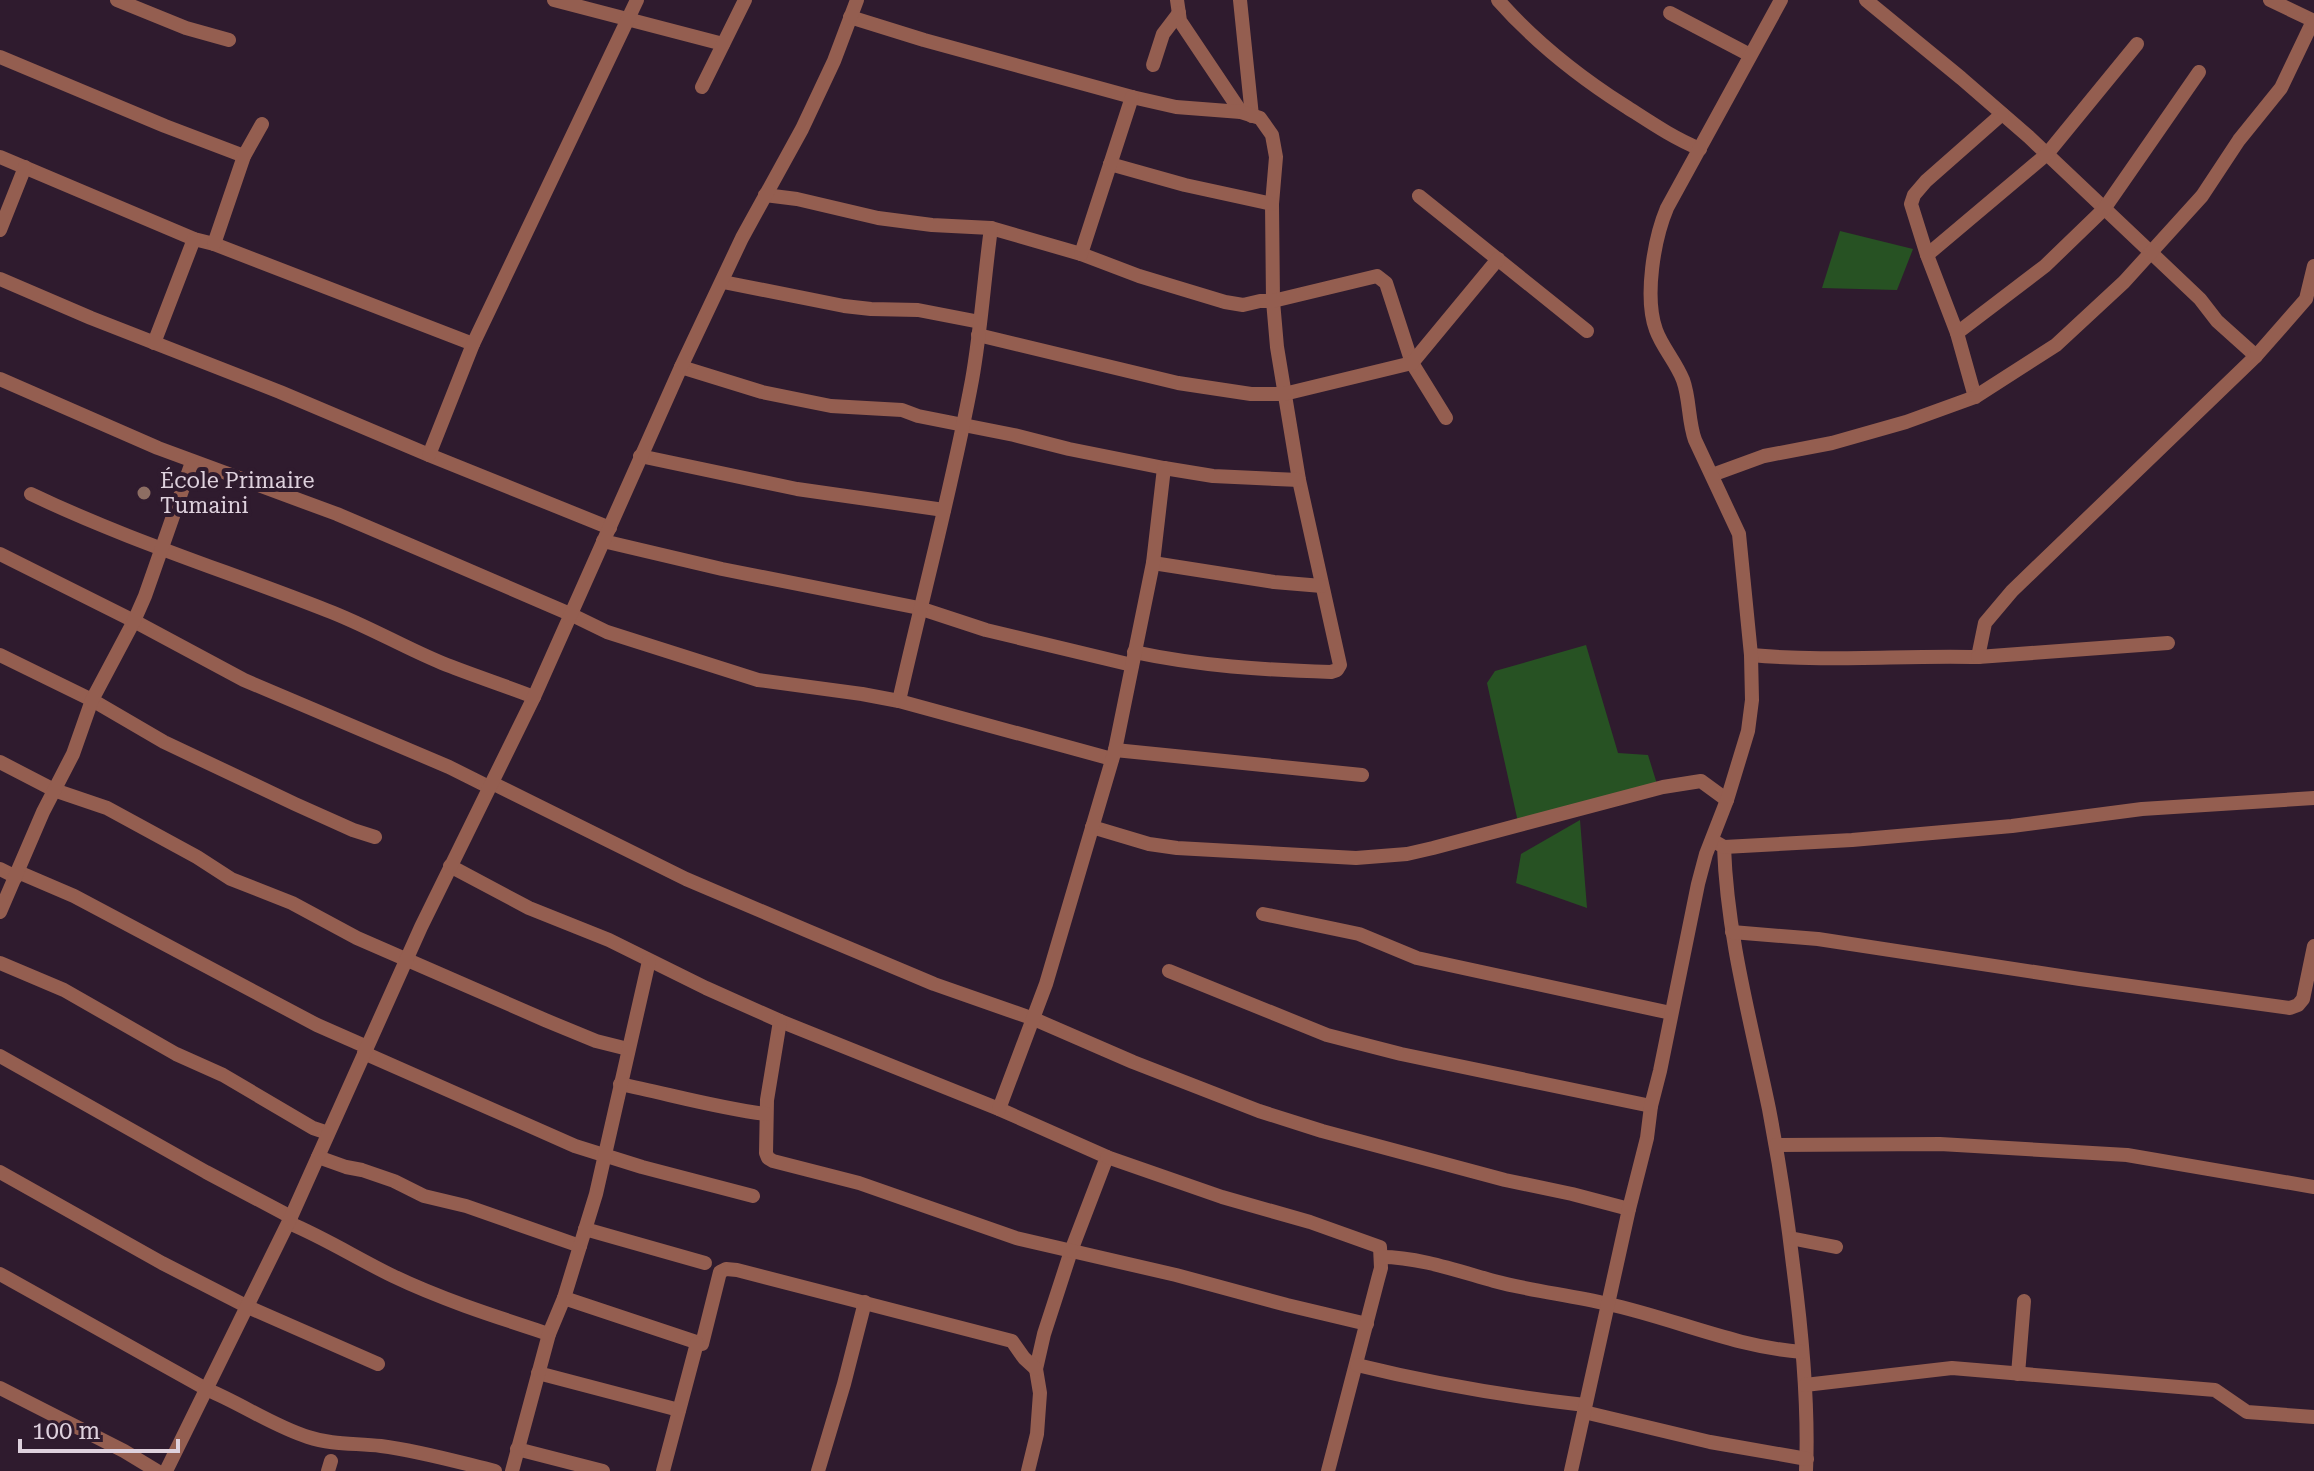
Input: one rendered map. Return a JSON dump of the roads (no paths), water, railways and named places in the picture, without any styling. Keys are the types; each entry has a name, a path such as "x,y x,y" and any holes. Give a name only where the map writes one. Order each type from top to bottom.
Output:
{"street":[{"path":"117,0 186,28 229,40"},
{"path":"554,0 723,44"},
{"path":"429,455 473,344 637,0"},
{"path":"702,87 745,0"},
{"path":"166,1471 290,1220 450,866 534,697 681,367 742,238 802,129 834,61 857,0"},
{"path":"1240,0 1246,114"},
{"path":"1498,0 1524,29 1585,80 1662,131 1700,149"},
{"path":"1357,1365 1430,1383 1584,1408 1806,1465 1805,1385 1790,1238 1776,1145 1732,932 1718,843 1727,800 1748,731 1752,700 1751,655 1739,534 1689,425 1684,382 1656,330 1652,301 1658,229 1667,208 1781,0"},
{"path":"1866,0 2047,154 2256,356"},
{"path":"1712,475 1764,456 1832,443 1906,422 1975,397 2056,345 2124,282 2202,196 2239,140 2281,88 2314,21 2277,2"},
{"path":"1178,6 1180,21 1246,114"},
{"path":"1153,65 1163,34 1178,6"},
{"path":"1670,13 1750,55"},
{"path":"0,279 280,392 607,534 722,569 919,608 986,630 1133,658 1255,670 1337,670 1340,665 1299,480 1277,347 1272,204 1276,157 1272,135 1260,118 1176,107 1132,97 850,17"},
{"path":"1927,255 2047,154 2137,44"},
{"path":"0,57 244,156"},
{"path":"1957,333 2045,266 2104,209 2199,72"},
{"path":"1081,254 1132,97"},
{"path":"1975,397 1957,333 1911,204 1914,195 1926,181 2002,114"},
{"path":"214,244 244,156 262,124"},
{"path":"0,157 194,239 473,344"},
{"path":"1110,164 1185,185 1272,204"},
{"path":"0,230 25,167"},
{"path":"765,195 797,199 878,218 991,228 1081,254 1139,276 1243,305 1273,301 1377,276 1386,283 1412,363 1446,418"},
{"path":"1419,196 1587,331"},
{"path":"899,701 963,424 991,228"},
{"path":"154,343 194,239"},
{"path":"723,282 844,306 918,310 1178,383 1251,394 1284,394 1412,363 1498,259"},
{"path":"1978,657 1985,623 2012,591 2256,356 2306,299 2314,266"},
{"path":"681,367 762,392 831,406 902,410 1164,468 1213,476 1299,480"},
{"path":"0,379 192,462 337,514 607,632 758,680 899,701 1114,755 1362,775"},
{"path":"640,456 797,489 944,510"},
{"path":"0,912 73,754 92,700 134,621 192,462"},
{"path":"999,1109 1034,1019 1114,755 1153,563 1164,468"},
{"path":"31,494 79,517 329,611 441,663 534,697"},
{"path":"0,554 244,680 490,785 686,879 934,984 1034,1019 1259,1111 1505,1180 1629,1209"},
{"path":"1153,563 1274,582 1322,586"},
{"path":"1751,655 1799,660 1912,655 1978,657 2168,643"},
{"path":"0,655 92,700 164,742 295,804 375,837"},
{"path":"0,762 54,790 107,808 231,879 292,903 357,938 571,1031 628,1049"},
{"path":"1092,827 1149,844 1177,848 1356,858 1407,854 1663,787 1701,781 1727,800"},
{"path":"1571,1471 1647,1138 1698,884 1706,854 1718,843 1852,840 2012,826 2142,809 2314,798"},
{"path":"450,866 529,908 609,940 780,1021 999,1109 1107,1157 1380,1247 1381,1268 1331,1470"},
{"path":"0,869 74,896 317,1025 497,1113 605,1156 753,1196"},
{"path":"1263,914 1359,934 1417,958 1671,1013"},
{"path":"1732,932 1818,939 2290,1008 2303,999 2314,946"},
{"path":"512,1471 549,1334 564,1298 605,1156 649,961"},
{"path":"0,963 64,990 176,1054 223,1075 313,1128 328,1133"},
{"path":"1169,971 1327,1035 1401,1054 1651,1106"},
{"path":"780,1021 766,1114 766,1153 773,1161 859,1183 1016,1238 1367,1324"},
{"path":"0,1056 396,1277 549,1334"},
{"path":"620,1084 726,1109 766,1114"},
{"path":"1776,1145 1940,1144 2127,1155 2314,1187"},
{"path":"318,1157 394,1181 424,1196 466,1206 580,1246"},
{"path":"1028,1471 1037,1434 1040,1393 1036,1369 1044,1334 1107,1157"},
{"path":"0,1172 162,1263 248,1307 378,1364"},
{"path":"585,1229 705,1263"},
{"path":"1790,1238 1836,1247"},
{"path":"1381,1257 1444,1267 1539,1292 1608,1304 1772,1350 1802,1352"},
{"path":"564,1298 703,1343 720,1272 737,1270 1012,1341 1036,1369"},
{"path":"0,1274 279,1426 310,1438 420,1452 495,1471"},
{"path":"2018,1374 2024,1301"},
{"path":"818,1471 865,1302"},
{"path":"663,1471 697,1343"},
{"path":"1805,1385 1952,1368 2215,1390 2247,1412 2314,1417"},
{"path":"538,1373 679,1410"},
{"path":"0,1388 157,1471"},
{"path":"517,1449 603,1471"}],"place":[{"name":"École Primaire Tumaini","path":"144,493"}]}
